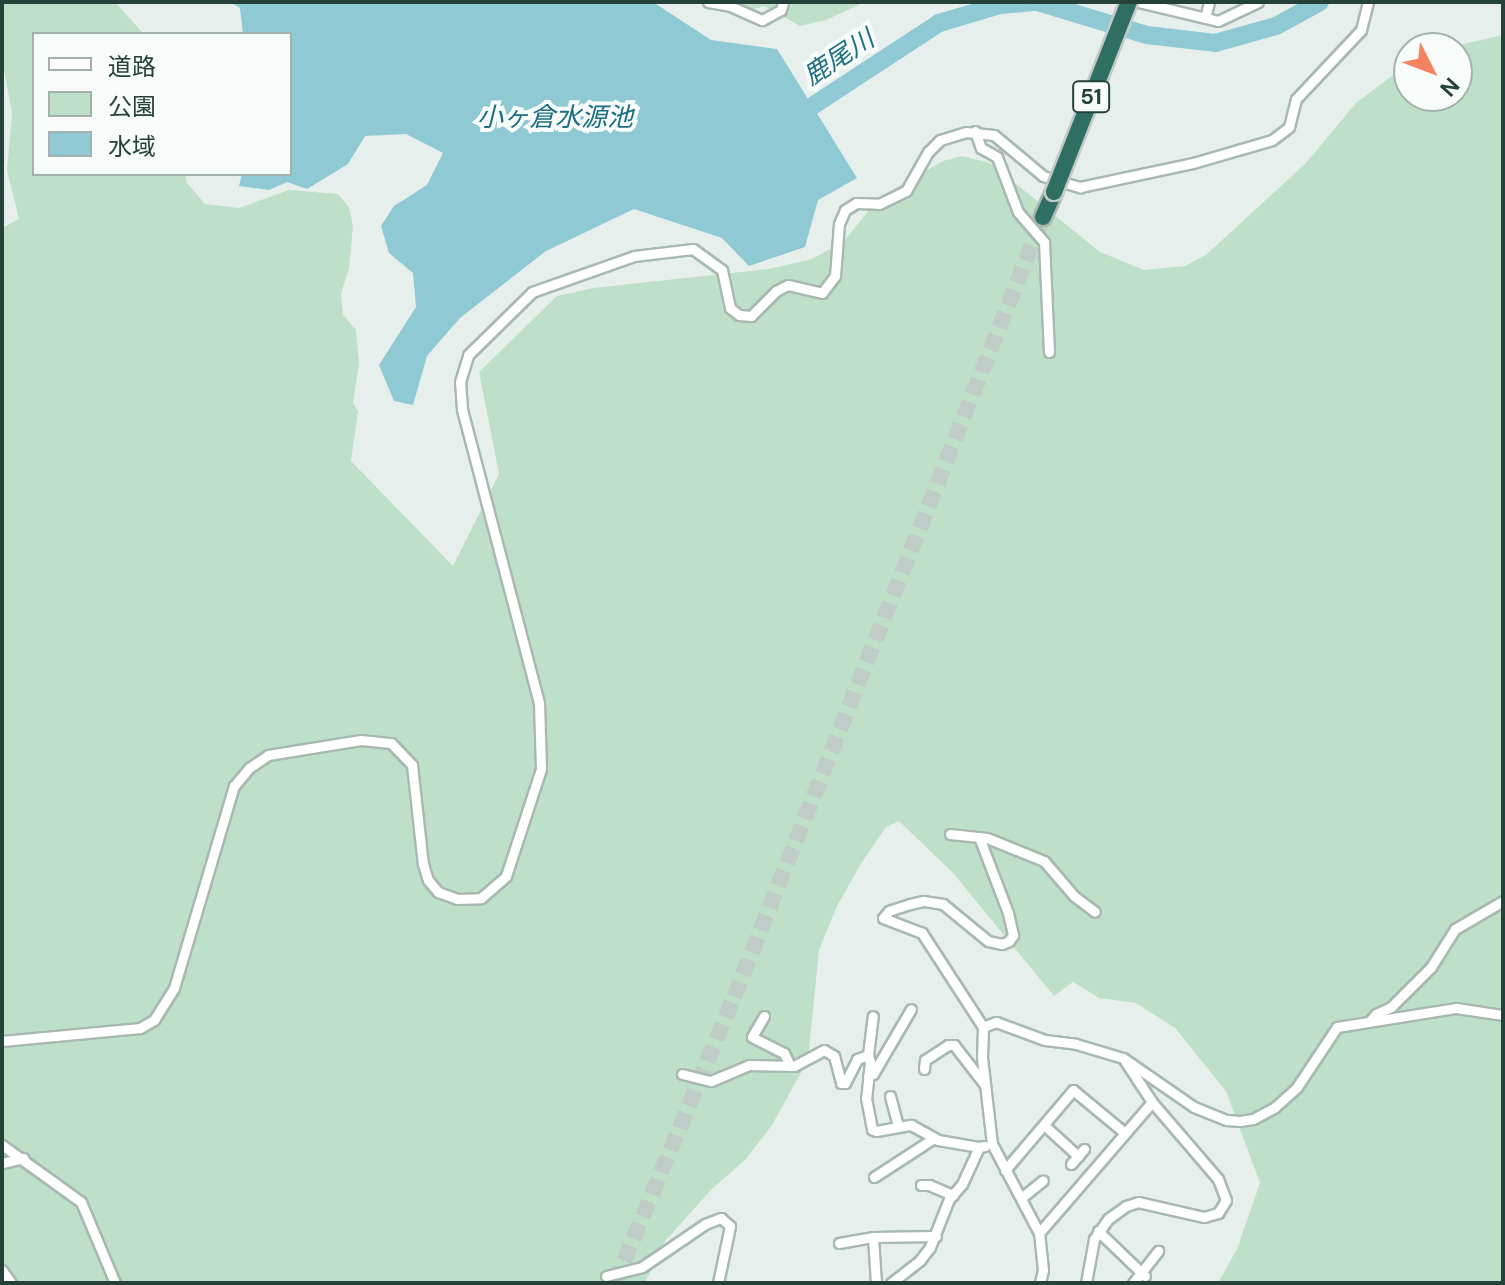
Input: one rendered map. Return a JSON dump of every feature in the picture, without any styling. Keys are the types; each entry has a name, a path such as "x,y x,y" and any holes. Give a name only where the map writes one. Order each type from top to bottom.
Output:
{"highway":[{"name":"51","path":"1043,217 1129,2"}],"street":[{"path":"708,2 730,6 762,20 781,10 783,2"},
{"path":"1139,2 1218,21 1258,2"},
{"path":"1205,18 1209,2"},
{"path":"2,1041 140,1028 154,1020 174,988 234,786 249,768 268,755 361,740 391,743 412,765 428,880 438,892 457,899 481,898 492,892 506,876 541,769 539,703 462,409 460,382 468,355 532,292 634,256 693,249 722,270 730,308 739,315 751,316 776,291 788,285 822,293 835,276 839,224 845,210 856,203 879,204 893,199 906,191 928,152 940,140 975,131 1002,140 1043,176 1080,187 1189,164 1272,140 1289,127 1296,99 1361,30 1368,2"},
{"path":"975,131 981,148 997,157 1018,212 1044,242 1049,352"},
{"path":"950,834 979,837 1044,861 1074,896 1095,912"},
{"path":"979,837 1008,913 1013,935 1009,941 1002,944 988,941 943,904 923,901 910,904 889,911 883,918 922,933 983,1027 992,1144 1039,1233 1043,1270 1040,1283"},
{"path":"1369,1022 1376,1014 1391,1007 1431,967 1455,929 1503,901"},
{"path":"983,1027 996,1022 1045,1040 1076,1044 1123,1058 1194,1107 1227,1120 1253,1119 1274,1108 1297,1087 1337,1027 1456,1008 1503,1015"},
{"path":"868,1076 873,1074 911,1009"},
{"path":"764,1016 752,1037 784,1053 790,1066"},
{"path":"873,1016 866,1098 872,1129 918,1127 934,1138 979,1147 992,1144"},
{"path":"924,1069 925,1060 948,1045 954,1045 986,1086"},
{"path":"682,1074 711,1081 749,1065 790,1066 819,1052 830,1051 838,1064 841,1083 845,1083 857,1059 868,1055"},
{"path":"1086,1283 1098,1231 1120,1209 1138,1202 1204,1217 1212,1216 1223,1208 1227,1194 1218,1179 1152,1102 1123,1058"},
{"path":"1005,1170 1073,1090 1125,1133"},
{"path":"890,1096 898,1126"},
{"path":"1039,1233 1152,1102"},
{"path":"1045,1126 1078,1156"},
{"path":"874,1177 934,1138"},
{"path":"2,1145 81,1202 115,1283"},
{"path":"891,1283 920,1260 936,1236 953,1195 979,1147"},
{"path":"2,1163 23,1158"},
{"path":"1021,1198 1043,1180"},
{"path":"921,1185 953,1195"},
{"path":"606,1276 642,1267 718,1217 730,1226 718,1283"},
{"path":"1098,1231 1143,1274"},
{"path":"839,1243 873,1237 936,1236"},
{"path":"873,1237 876,1283"},
{"path":"1133,1283 1158,1251"},
{"path":"2,1270 11,1283"}],"green space":[{"path":"2,2 115,2 142,32 32,32 32,176 185,176 187,183 205,204 239,208 289,190 338,194 349,207 353,226 349,268 341,294 343,315 356,330 359,363 353,403 358,411 351,461 453,566 499,474 479,372 557,296 593,288 769,269 812,259 843,242 880,197 943,161 962,156 990,163 1100,252 1144,270 1185,266 1206,255 1306,163 1356,103 1393,75 1393,112 1473,112 1473,42 1503,35 1503,1283 1218,1283 1237,1249 1260,1183 1226,1091 1175,1028 1136,1003 1099,998 1073,982 1054,996 953,873 899,821 886,827 862,862 837,906 819,950 808,1060 772,1125 746,1159 712,1189 665,1241 645,1283 2,1283 2,228 19,219 7,170 12,113 2,59"},
{"path":"722,2 865,2 826,20 800,26 764,6 742,13"}],"water":[{"name":"小ヶ倉水源池","path":"230,2 653,2 711,40 777,49 857,178 818,200 805,247 749,266 722,238 634,209 546,251 460,318 427,356 413,405 394,401 379,365 416,307 413,273 389,253 381,226 394,206 427,185 443,153 406,134 365,136 348,164 307,189 287,182 269,190 239,186 242,176 292,176 292,32 243,32 240,8"}],"waterway":[{"name":"鹿尾川","path":"794,118 939,23 1000,5 1037,2 1147,35 1215,43 1276,26 1320,2"}],"tunnel":[{"path":"615,1283 734,997 1043,217"}]}
